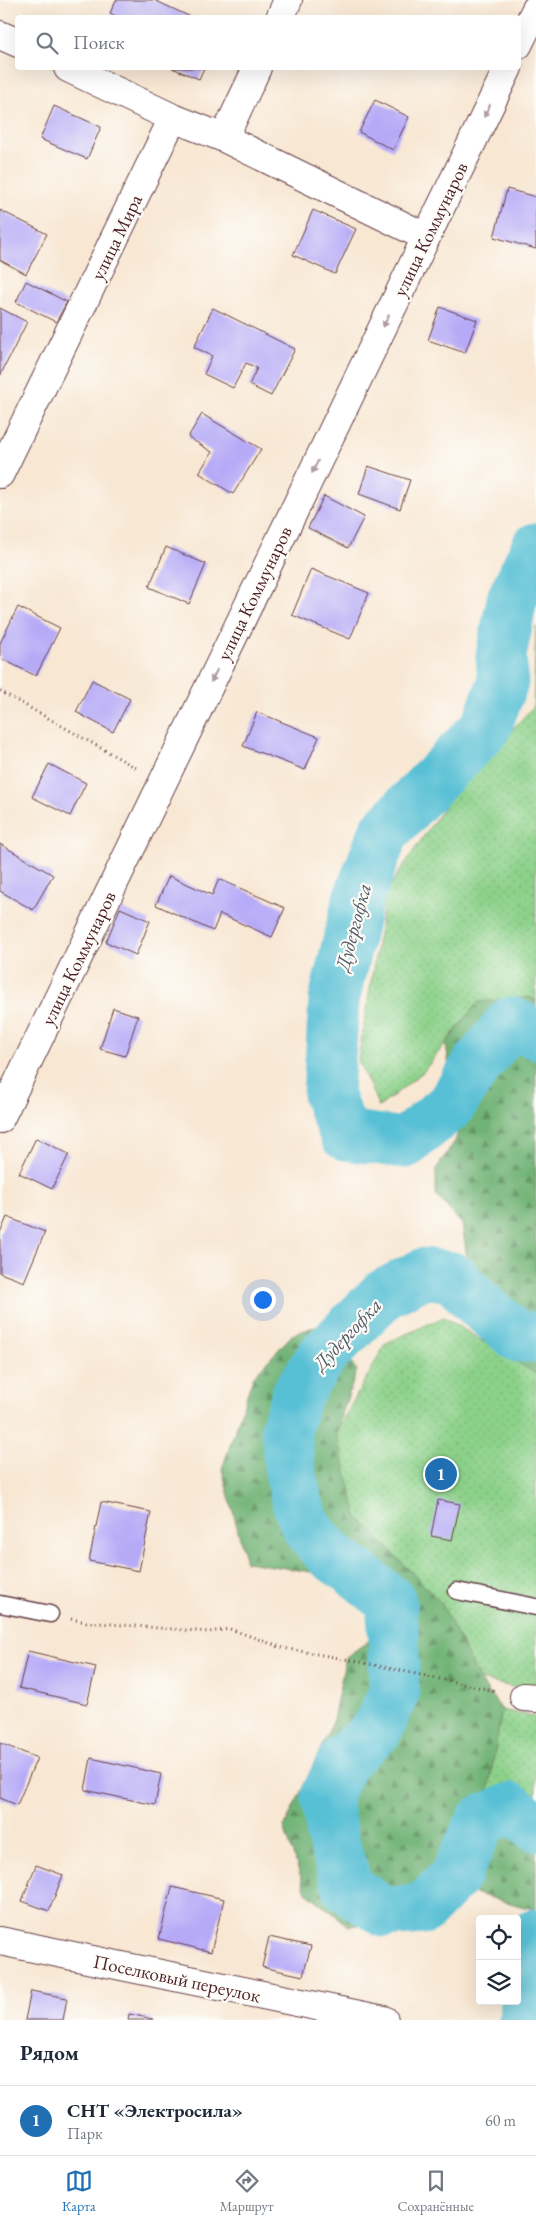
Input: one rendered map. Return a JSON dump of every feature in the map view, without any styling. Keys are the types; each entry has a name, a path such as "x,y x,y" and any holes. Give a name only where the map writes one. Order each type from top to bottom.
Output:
{"street":[{"path":"281,15 288,0"},
{"path":"521,39 536,9"},
{"path":"0,35 15,42"},
{"path":"72,70 173,118 224,138 426,237"},
{"path":"224,138 256,70"},
{"name":"улица Коммунаров","path":"0,1119 507,70"},
{"name":"улица Мира","path":"0,474 173,118"},
{"name":"Поселковый переулок","path":"0,1941 384,2020"}],"lane":[{"path":"457,1591 536,1607"},
{"path":"0,1604 50,1614"}],"path":[{"path":"0,691 162,782"},
{"path":"50,1614 86,1622 209,1632 230,1629 283,1648 356,1661 530,1698"}],"green space":[{"path":"536,626 536,1001 530,997 478,1002 423,1072 379,1107 358,1060 386,891 457,788 533,707"},
{"path":"530,997 536,1001 536,1374 483,1341 460,1301 467,1258 462,1224 436,1195 436,1169 455,1141 465,1112 451,1083 446,1044 478,1002"},
{"path":"444,1317 536,1374 536,1692 480,1680 441,1603 357,1516 336,1432 386,1343"},
{"path":"318,1325 357,1370 336,1432 357,1516 441,1603 480,1680 502,1710 488,1792 536,1797 536,1909 467,1891 447,1917 349,1926 306,1892 284,1828 332,1724 346,1657 374,1637 370,1607 324,1574 246,1562 222,1469 253,1377 292,1335"},
{"path":"502,1710 536,1717 536,1797 488,1792"}],"building":[{"path":"116,0 154,0 186,15 114,15 110,13"},
{"path":"177,70 203,70 199,79"},
{"path":"375,100 409,117 393,150 359,132"},
{"path":"54,106 101,127 87,159 40,139"},
{"path":"507,189 536,197 536,249 494,237"},
{"path":"0,210 47,234 26,274 0,260"},
{"path":"313,210 356,229 335,274 293,255"},
{"path":"26,281 67,302 56,322 16,302"},
{"path":"440,307 477,320 465,353 428,340"},
{"path":"0,308 27,322 0,376"},
{"path":"213,308 295,349 271,396 249,385 257,368 246,363 233,388 204,374 212,356 194,347"},
{"path":"202,414 261,449 233,494 199,473 212,452 188,437"},
{"path":"368,466 410,480 400,509 359,494"},
{"path":"324,496 364,517 348,548 308,528"},
{"path":"166,547 206,564 189,604 149,587"},
{"path":"311,569 369,593 350,639 292,615"},
{"path":"18,607 60,628 36,676 0,658 0,643"},
{"path":"92,680 130,699 113,732 76,712"},
{"path":"257,712 319,737 305,770 243,746"},
{"path":"49,764 86,783 70,816 32,797"},
{"path":"0,844 53,875 33,910 0,891"},
{"path":"169,876 212,895 219,879 285,908 272,937 220,914 213,931 156,905"},
{"path":"120,908 150,921 136,955 106,942"},
{"path":"113,1008 138,1016 125,1056 100,1049"},
{"path":"36,1138 69,1154 52,1189 19,1173"},
{"path":"7,1217 45,1232 24,1282 0,1273 0,1233"},
{"path":"438,1500 460,1504 452,1540 431,1536"},
{"path":"101,1502 151,1512 139,1571 89,1561"},
{"path":"28,1651 96,1667 87,1704 19,1688"},
{"path":"0,1743 37,1758 17,1805 0,1798"},
{"path":"91,1758 161,1774 155,1805 85,1790"},
{"path":"36,1865 63,1875 49,1911 22,1901"},
{"path":"172,1887 224,1899 211,1952 159,1939"},
{"path":"269,1937 311,1946 303,1976 262,1967"},
{"path":"31,1991 67,1998 63,2020 25,2020"},
{"path":"129,2014 153,2019 153,2020 128,2020"}],"waterway":[{"name":"Дудергофка","path":"536,548 512,599 501,656 503,682 486,727 384,832 358,899 334,1000 328,1095 345,1135 405,1143 450,1106 479,1062 511,1022 536,1034"},
{"name":"Дудергофка","path":"536,1337 519,1337 481,1306 452,1277 424,1273 384,1294 322,1356 297,1394 286,1428 290,1471 297,1502 307,1528 330,1555 391,1601 394,1641 394,1692 377,1730 344,1759 326,1796 332,1837 348,1888 385,1912 423,1909 455,1876 482,1820 511,1808 536,1826"},
{"name":"Дудергофка","path":"524,2020 536,1934"}],"place":[{"name":"СНТ «Электросила»","path":"441,1474"}]}
